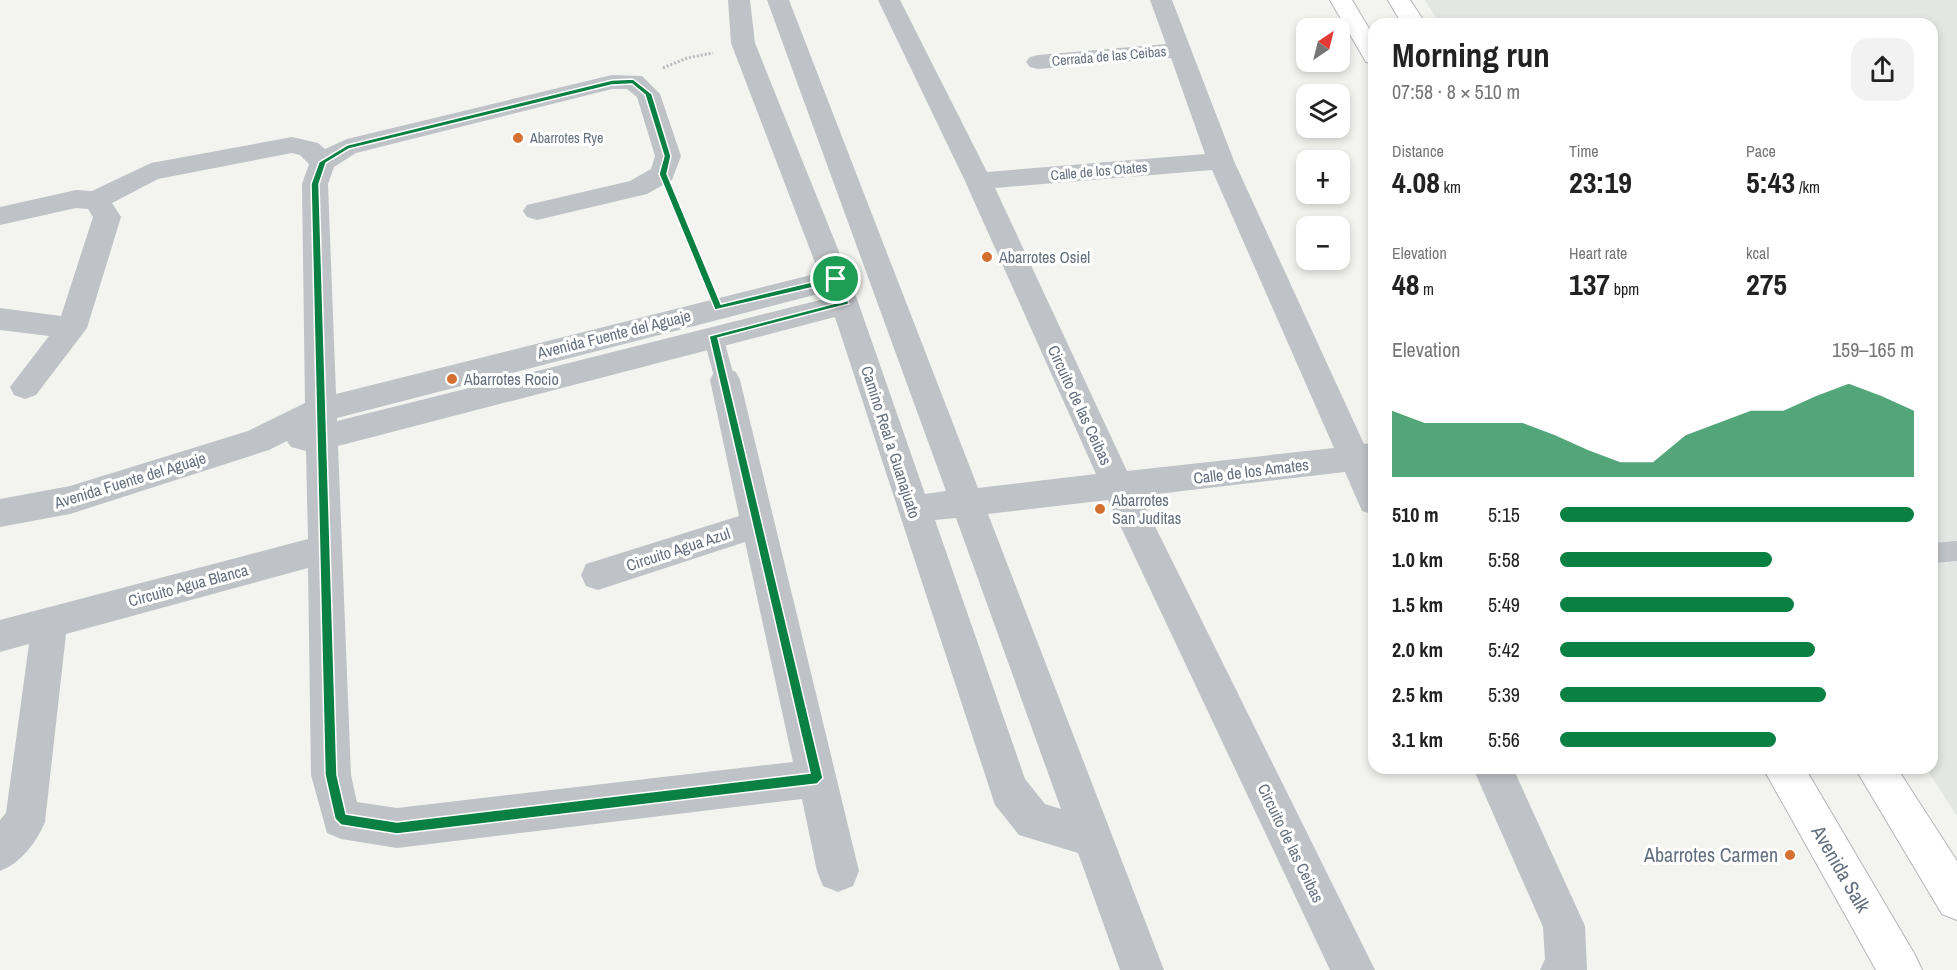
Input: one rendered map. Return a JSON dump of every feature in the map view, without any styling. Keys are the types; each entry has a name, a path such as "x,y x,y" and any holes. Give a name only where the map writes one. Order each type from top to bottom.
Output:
{"street":[{"name":"Camino Real a Guanajuato","path":"739,0 743,43 840,292 1010,791 1033,821 1092,837"},
{"path":"778,0 1142,970"},
{"name":"Circuito de las Ceibas","path":"889,0 978,181 1118,486 1353,970"},
{"path":"1161,0 1221,161 1364,457 1368,475"},
{"path":"1341,0 1368,47"},
{"path":"1399,0 1410,18"},
{"name":"Cerrada de las Ceibas","path":"1038,62 1180,50"},
{"path":"537,211 638,188 663,174 668,156 648,94 633,81 612,82 347,147 322,162 315,184 331,775 341,819 397,828 817,778"},
{"path":"0,216 76,199 96,200 151,172 292,145 309,149 322,162"},
{"name":"Calle de los Otates","path":"978,181 1221,161"},
{"path":"25,387 72,328 107,217 96,200"},
{"name":"Avenida Fuente del Aguaje","path":"0,513 70,500 322,423 840,292"},
{"path":"0,319 72,328"},
{"path":"725,380 838,871"},
{"name":"Calle de los Amates","path":"913,509 1364,457"},
{"name":"Circuito Agua Azul","path":"598,575 758,524"},
{"name":"Circuito Agua Blanca","path":"0,636 325,549"},
{"path":"0,851 25,822 50,621"},
{"path":"1496,774 1564,926 1568,967 1562,970"},
{"name":"Avenida Salk","path":"1786,774 1900,970"},
{"path":"1879,774 1957,899"}],"lane":[{"path":"725,380 728,319"},
{"path":"1938,553 1957,551"}],"path":[{"path":"633,81 687,58 719,52"},
{"path":"663,174 728,319"}],"shaded area":[{"path":"1425,0 1957,0 1957,816 1930,774 1938,774 1938,18 1436,18"}],"place":[{"name":"Abarrotes Rye","path":"518,138"},
{"name":"Abarrotes Osiel","path":"987,257"},
{"name":"Abarrotes Rocio","path":"452,379"},
{"name":"Abarrotes San Juditas","path":"1100,509"},
{"name":"Abarrotes Carmen","path":"1790,855"}],"route":[{"path":"633,81 648,94 668,156 663,174 718,308 836,279 845,304 713,336 817,778 397,828 341,819 331,775 323,436 320,410 315,184 322,162 347,147 612,82 633,81"}]}
